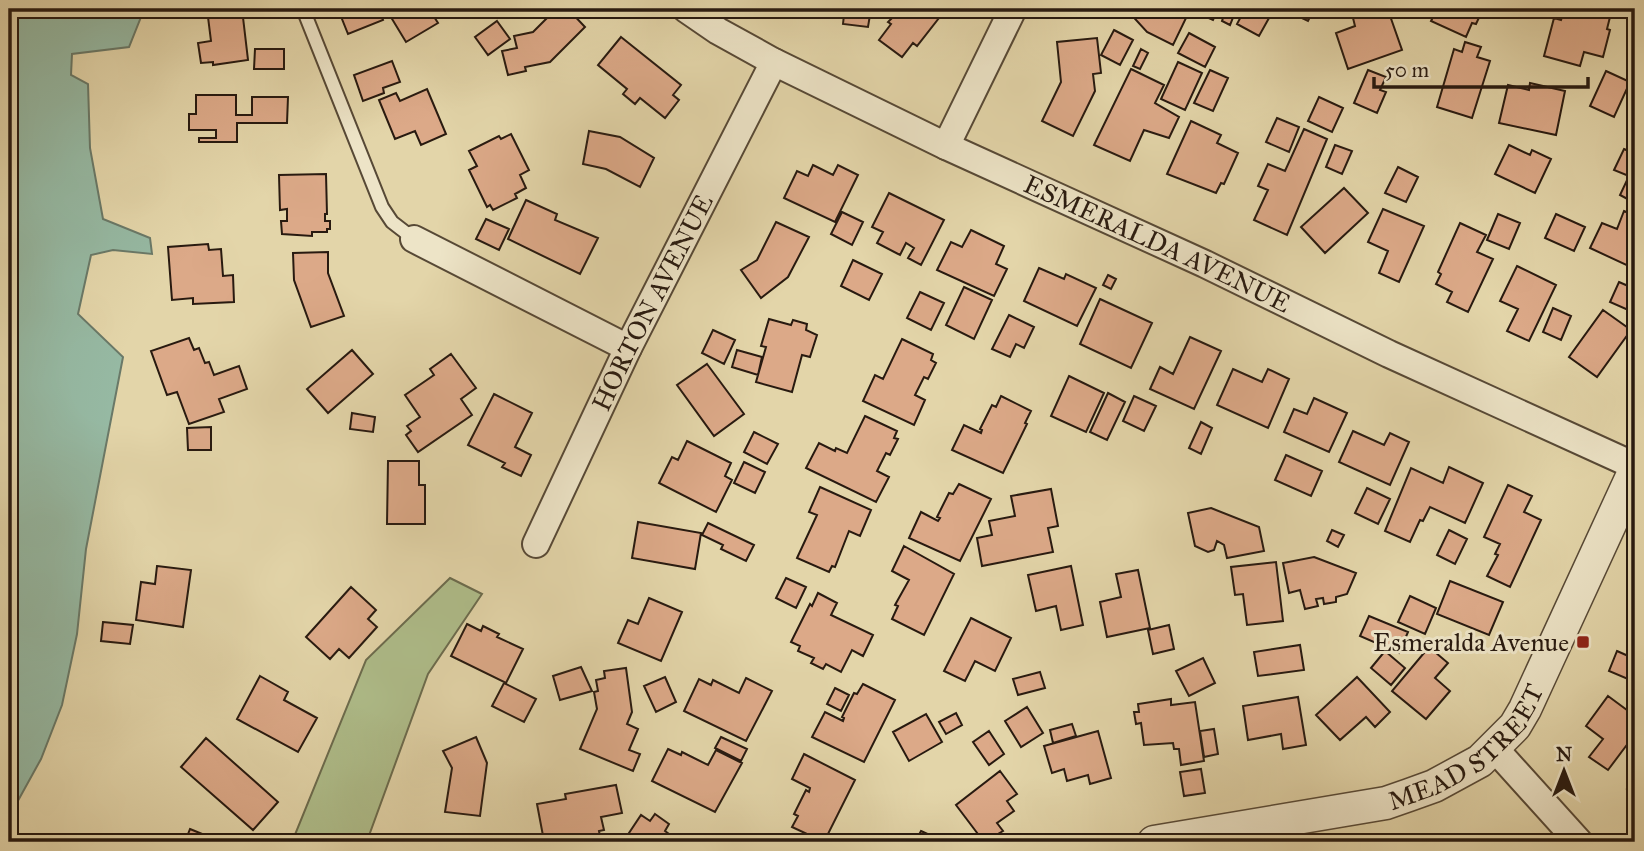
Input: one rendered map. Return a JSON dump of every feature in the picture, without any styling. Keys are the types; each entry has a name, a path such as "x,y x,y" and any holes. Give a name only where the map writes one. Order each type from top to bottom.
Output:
{"street":[{"name":"ESMERALDA AVENUE","path":"686,9 718,31 774,62 946,146 1205,264 1389,354 1635,468"},
{"path":"946,146 1013,9"},
{"name":"HORTON AVENUE","path":"536,544 628,348 774,62"},
{"path":"414,239 628,348"},
{"name":"MEAD STREET","path":"1154,842 1386,803 1434,786 1480,761 1515,726 1525,709 1635,468"},
{"path":"1495,748 1579,842"}],"lane":[{"path":"303,9 382,207 392,222 414,239"}],"shaded area":[{"path":"9,9 125,9 141,17 129,47 72,54 71,75 88,84 90,148 103,219 150,238 152,254 113,250 91,255 78,314 123,357 86,549 77,634 62,705 41,759 9,817"},
{"path":"450,578 482,594 428,674 367,841 292,842 366,660"}],"building":[{"path":"207,9 242,9 248,60 213,65 213,62 201,63 198,43 211,41"},
{"path":"338,9 379,9 383,20 348,34"},
{"path":"386,9 429,9 438,23 406,42"},
{"path":"556,9 568,9 585,27 550,62 525,67 526,71 508,75 502,51 517,48 514,36 533,32"},
{"path":"825,9 871,9 868,27 843,24 844,15 825,13"},
{"path":"891,9 946,9 917,46 913,43 902,57 879,40 891,24 888,22 891,19 886,15"},
{"path":"1126,9 1174,9 1187,16 1173,45 1147,32"},
{"path":"1188,9 1218,9 1213,20"},
{"path":"1226,9 1236,10 1230,25 1222,21"},
{"path":"1245,9 1274,9 1259,36 1237,24"},
{"path":"1283,9 1314,9 1308,21"},
{"path":"1371,9 1392,9 1388,10 1402,50 1348,69 1336,33 1355,26 1353,18 1372,12"},
{"path":"1437,9 1483,9 1476,24 1472,23 1466,37 1431,21"},
{"path":"1565,9 1612,9 1603,57 1584,52 1580,66 1544,56 1554,18 1561,20"},
{"path":"497,21 510,39 488,55 475,37"},
{"path":"1114,30 1133,40 1120,65 1101,55"},
{"path":"1189,33 1215,47 1205,67 1178,53"},
{"path":"621,37 681,85 673,95 679,100 665,118 640,98 635,104 623,94 627,89 598,65"},
{"path":"1097,38 1101,73 1093,74 1095,91 1073,136 1042,121 1061,82 1057,42"},
{"path":"1465,42 1481,47 1477,57 1490,61 1472,118 1437,107 1454,49 1462,52"},
{"path":"255,49 284,49 284,69 254,69"},
{"path":"1141,49 1148,53 1140,69 1133,66"},
{"path":"392,61 400,82 383,88 384,93 363,101 354,75"},
{"path":"1178,62 1202,73 1185,110 1161,99"},
{"path":"1131,69 1164,85 1155,103 1179,117 1169,138 1144,130 1130,161 1094,145"},
{"path":"1210,70 1228,78 1213,111 1194,103"},
{"path":"1368,70 1386,77 1380,90 1386,92 1377,113 1354,103"},
{"path":"1606,71 1630,82 1614,117 1590,106"},
{"path":"1530,83 1565,91 1556,135 1499,123 1508,85 1529,90"},
{"path":"427,89 446,134 421,145 415,131 395,139 379,100 396,93 400,101"},
{"path":"196,95 236,95 236,115 252,115 252,97 288,97 287,123 237,123 237,142 199,142 199,138 216,138 216,130 189,130 189,114 196,114"},
{"path":"1319,97 1343,108 1332,132 1308,121"},
{"path":"1277,118 1299,127 1289,152 1266,142"},
{"path":"1191,121 1221,135 1217,143 1238,153 1224,184 1221,183 1216,193 1167,174"},
{"path":"1304,129 1327,139 1287,235 1254,220 1268,190 1258,186 1268,164 1285,171"},
{"path":"589,131 620,137 654,158 640,187 606,169 583,164"},
{"path":"511,134 529,170 520,175 526,188 515,194 517,198 493,210 490,205 487,207 469,170 477,166 469,151 499,136 501,139"},
{"path":"1335,145 1352,151 1342,174 1326,167"},
{"path":"1509,145 1530,155 1532,150 1551,159 1535,193 1495,174"},
{"path":"1624,149 1635,154 1635,203 1620,195 1629,176 1614,170"},
{"path":"813,165 833,175 838,165 858,175 835,222 784,198 797,171 808,176"},
{"path":"1398,167 1418,177 1406,202 1385,193"},
{"path":"326,174 325,221 330,221 330,229 327,229 327,232 312,232 312,236 282,234 281,221 287,221 287,209 280,210 279,175"},
{"path":"1344,188 1368,213 1325,253 1301,227"},
{"path":"889,193 944,220 921,265 908,258 914,248 906,243 900,255 877,243 883,232 872,227"},
{"path":"526,200 557,214 555,220 598,238 580,274 508,239"},
{"path":"1383,209 1424,226 1399,282 1379,273 1388,251 1368,242"},
{"path":"1624,211 1635,216 1635,269 1590,248 1602,223 1617,229"},
{"path":"842,212 863,222 852,245 831,234"},
{"path":"1498,214 1520,223 1509,249 1487,240"},
{"path":"1556,214 1585,227 1574,251 1545,238"},
{"path":"486,219 509,229 499,250 476,239"},
{"path":"776,222 809,237 788,277 761,298 741,270 757,260"},
{"path":"1460,223 1486,235 1477,252 1493,259 1468,312 1447,302 1452,292 1436,284 1441,274 1438,272"},
{"path":"971,230 1004,246 996,264 1007,269 994,296 937,270 951,242 962,247"},
{"path":"208,244 209,250 221,249 223,276 233,275 234,302 193,304 193,298 172,300 168,247"},
{"path":"328,252 328,273 344,316 311,327 294,280 293,253"},
{"path":"853,260 882,274 869,300 841,286"},
{"path":"1517,266 1556,285 1529,341 1507,331 1518,309 1500,301"},
{"path":"1039,268 1064,279 1066,274 1096,288 1077,326 1024,301"},
{"path":"1108,275 1116,279 1111,289 1103,285"},
{"path":"1619,282 1635,289 1635,313 1610,302"},
{"path":"964,287 992,300 974,339 946,325"},
{"path":"920,292 944,303 931,330 907,318"},
{"path":"1100,299 1152,323 1131,368 1080,344"},
{"path":"1553,308 1571,316 1561,340 1543,332"},
{"path":"1603,310 1631,330 1597,377 1569,357"},
{"path":"1009,315 1034,327 1024,348 1016,344 1010,357 992,349"},
{"path":"769,319 791,325 793,320 807,324 806,330 817,335 810,357 802,355 792,392 756,382 766,347 761,346"},
{"path":"713,330 735,340 724,364 702,353"},
{"path":"1190,337 1221,351 1194,409 1150,389 1160,367 1173,374"},
{"path":"189,338 194,350 199,348 205,363 209,362 214,375 239,366 247,389 219,399 224,412 189,424 177,392 167,395 151,351"},
{"path":"902,339 933,354 931,360 936,363 928,379 924,377 915,395 925,400 914,425 863,401 875,375 883,379"},
{"path":"352,350 373,374 328,413 307,389"},
{"path":"737,350 762,357 758,375 732,367"},
{"path":"451,354 476,388 461,399 472,415 418,452 406,435 411,431 407,426 420,417 405,395 434,375 430,369"},
{"path":"707,364 744,414 714,436 677,385"},
{"path":"1233,369 1262,382 1268,369 1289,379 1268,428 1217,405"},
{"path":"1069,376 1104,393 1086,432 1051,416"},
{"path":"1108,393 1125,402 1107,440 1090,432"},
{"path":"494,394 532,413 515,447 531,455 521,476 502,467 505,463 468,445"},
{"path":"1001,396 1031,411 1003,473 952,450 964,425 981,433 980,429 992,405 996,407"},
{"path":"1134,396 1156,406 1144,431 1123,421"},
{"path":"1314,398 1347,413 1329,452 1284,432 1294,409 1307,414"},
{"path":"352,413 375,417 373,432 350,429"},
{"path":"865,416 897,431 894,438 898,439 890,455 886,453 877,471 889,477 876,502 806,468 819,443 835,451 836,448 847,453"},
{"path":"1201,422 1212,428 1201,454 1189,448"},
{"path":"211,427 211,450 188,450 187,428"},
{"path":"1353,431 1384,445 1390,433 1409,442 1390,485 1339,462"},
{"path":"754,432 778,444 767,464 744,452"},
{"path":"687,441 731,463 725,476 732,480 716,512 659,483 672,457 678,460"},
{"path":"1286,455 1322,471 1311,496 1275,480"},
{"path":"388,461 419,461 419,485 425,485 425,524 387,524"},
{"path":"744,462 765,472 755,493 734,483"},
{"path":"1449,467 1483,483 1465,523 1430,507 1423,521 1420,520 1410,542 1385,531 1411,468 1443,483"},
{"path":"959,484 991,499 960,561 909,538 921,512 938,521 940,518 937,517 949,493 953,494"},
{"path":"1508,485 1532,496 1524,512 1541,520 1510,587 1487,576 1498,555 1495,554 1500,544 1484,537"},
{"path":"820,487 871,510 860,536 849,531 835,567 832,566 829,572 797,558 817,515 809,512"},
{"path":"1367,488 1390,499 1378,524 1355,513"},
{"path":"1051,489 1058,526 1048,528 1053,552 982,566 977,538 992,535 989,521 1015,516 1011,496"},
{"path":"1211,508 1259,527 1264,551 1227,558 1224,545 1217,541 1214,550 1208,552 1195,546 1188,513"},
{"path":"638,522 701,533 695,569 632,558"},
{"path":"708,523 754,545 746,561 721,549 723,545 702,535"},
{"path":"1332,530 1344,535 1338,547 1327,541"},
{"path":"1449,530 1467,539 1455,564 1437,555"},
{"path":"904,546 954,574 924,635 892,619 898,606 895,605 909,580 892,571"},
{"path":"1314,557 1356,573 1347,594 1336,597 1336,602 1324,604 1323,598 1316,599 1318,606 1305,609 1300,590 1289,593 1283,563"},
{"path":"1276,562 1283,621 1247,625 1243,594 1235,595 1231,567"},
{"path":"157,566 191,570 183,627 136,620 141,582 155,584"},
{"path":"1071,566 1083,625 1061,630 1056,606 1036,611 1028,575"},
{"path":"1138,570 1150,628 1107,637 1100,602 1121,597 1116,574"},
{"path":"786,578 806,587 796,608 776,598"},
{"path":"1450,581 1503,602 1489,635 1437,614"},
{"path":"351,587 376,610 368,619 377,627 349,658 339,649 330,659 306,637"},
{"path":"818,593 837,603 831,615 873,635 863,656 852,650 841,672 826,664 823,669 811,663 814,658 798,651 800,646 791,642"},
{"path":"1410,596 1436,608 1425,634 1398,622"},
{"path":"649,598 682,612 661,661 618,643 628,620 638,624"},
{"path":"1369,616 1408,632 1399,653 1360,636"},
{"path":"971,618 1011,638 995,671 975,661 965,681 944,671"},
{"path":"103,622 133,625 130,644 101,641"},
{"path":"467,624 481,631 483,626 499,634 497,637 523,649 506,683 451,656"},
{"path":"1169,625 1174,649 1153,654 1148,630"},
{"path":"1635,628 1635,647 1628,644"},
{"path":"1300,645 1304,670 1258,676 1254,652"},
{"path":"1429,647 1448,663 1435,678 1450,691 1426,719 1392,691"},
{"path":"1385,651 1405,668 1391,685 1371,668"},
{"path":"1617,651 1635,659 1635,682 1609,671"},
{"path":"1203,658 1215,683 1189,696 1176,671"},
{"path":"581,667 592,691 560,700 553,676"},
{"path":"626,668 632,712 627,724 638,729 629,750 640,754 633,771 580,749 597,709 594,692 598,691 596,680 605,678 604,671"},
{"path":"1040,672 1045,688 1018,695 1013,679"},
{"path":"260,676 288,692 284,700 317,718 298,752 237,719"},
{"path":"665,677 676,702 656,712 644,686"},
{"path":"1357,677 1390,712 1375,727 1366,717 1340,740 1316,715"},
{"path":"746,678 772,691 746,741 684,711 699,679 711,685 713,680 739,693"},
{"path":"504,683 536,699 524,722 492,706"},
{"path":"863,684 895,700 864,762 812,737 825,712 843,721 842,717 854,693 857,694"},
{"path":"835,688 849,695 841,711 827,704"},
{"path":"1608,696 1635,716 1635,734 1608,770 1589,757 1603,739 1586,726"},
{"path":"1298,697 1306,745 1283,749 1281,734 1248,740 1243,706"},
{"path":"1171,699 1171,705 1195,702 1204,761 1181,765 1179,749 1174,749 1173,743 1144,745 1141,723 1136,724 1134,712 1139,712 1138,704"},
{"path":"1027,707 1043,733 1021,747 1005,721"},
{"path":"956,713 962,725 946,734 939,722"},
{"path":"926,714 942,742 909,761 893,732"},
{"path":"1072,724 1076,736 1053,743 1050,730"},
{"path":"1214,729 1218,754 1204,757 1200,731"},
{"path":"989,731 1004,754 989,765 973,742"},
{"path":"1098,731 1111,778 1090,784 1088,775 1067,781 1064,769 1052,773 1044,746"},
{"path":"476,737 487,763 480,816 445,812 452,768 443,751"},
{"path":"721,737 747,749 741,761 715,748"},
{"path":"206,738 278,802 253,830 181,767"},
{"path":"668,749 681,755 682,752 708,765 716,750 742,763 715,812 652,781"},
{"path":"804,754 855,780 824,842 792,827 798,816 794,814 806,790 809,792 810,788 792,779"},
{"path":"1201,769 1205,793 1184,796 1180,772"},
{"path":"1000,771 1017,794 1007,801 1014,811 997,823 1003,831 984,842 956,805"},
{"path":"1635,782 1635,798 1627,789"},
{"path":"616,785 622,813 601,817 604,830 599,831 601,842 544,841 537,804 566,799 565,794"},
{"path":"655,814 669,824 665,831 680,842 623,842 641,815 650,821"},
{"path":"190,829 217,840 185,842"},
{"path":"921,831 945,842 915,842"}],"place":[{"name":"Esmeralda Avenue","path":"1583,642"}]}
